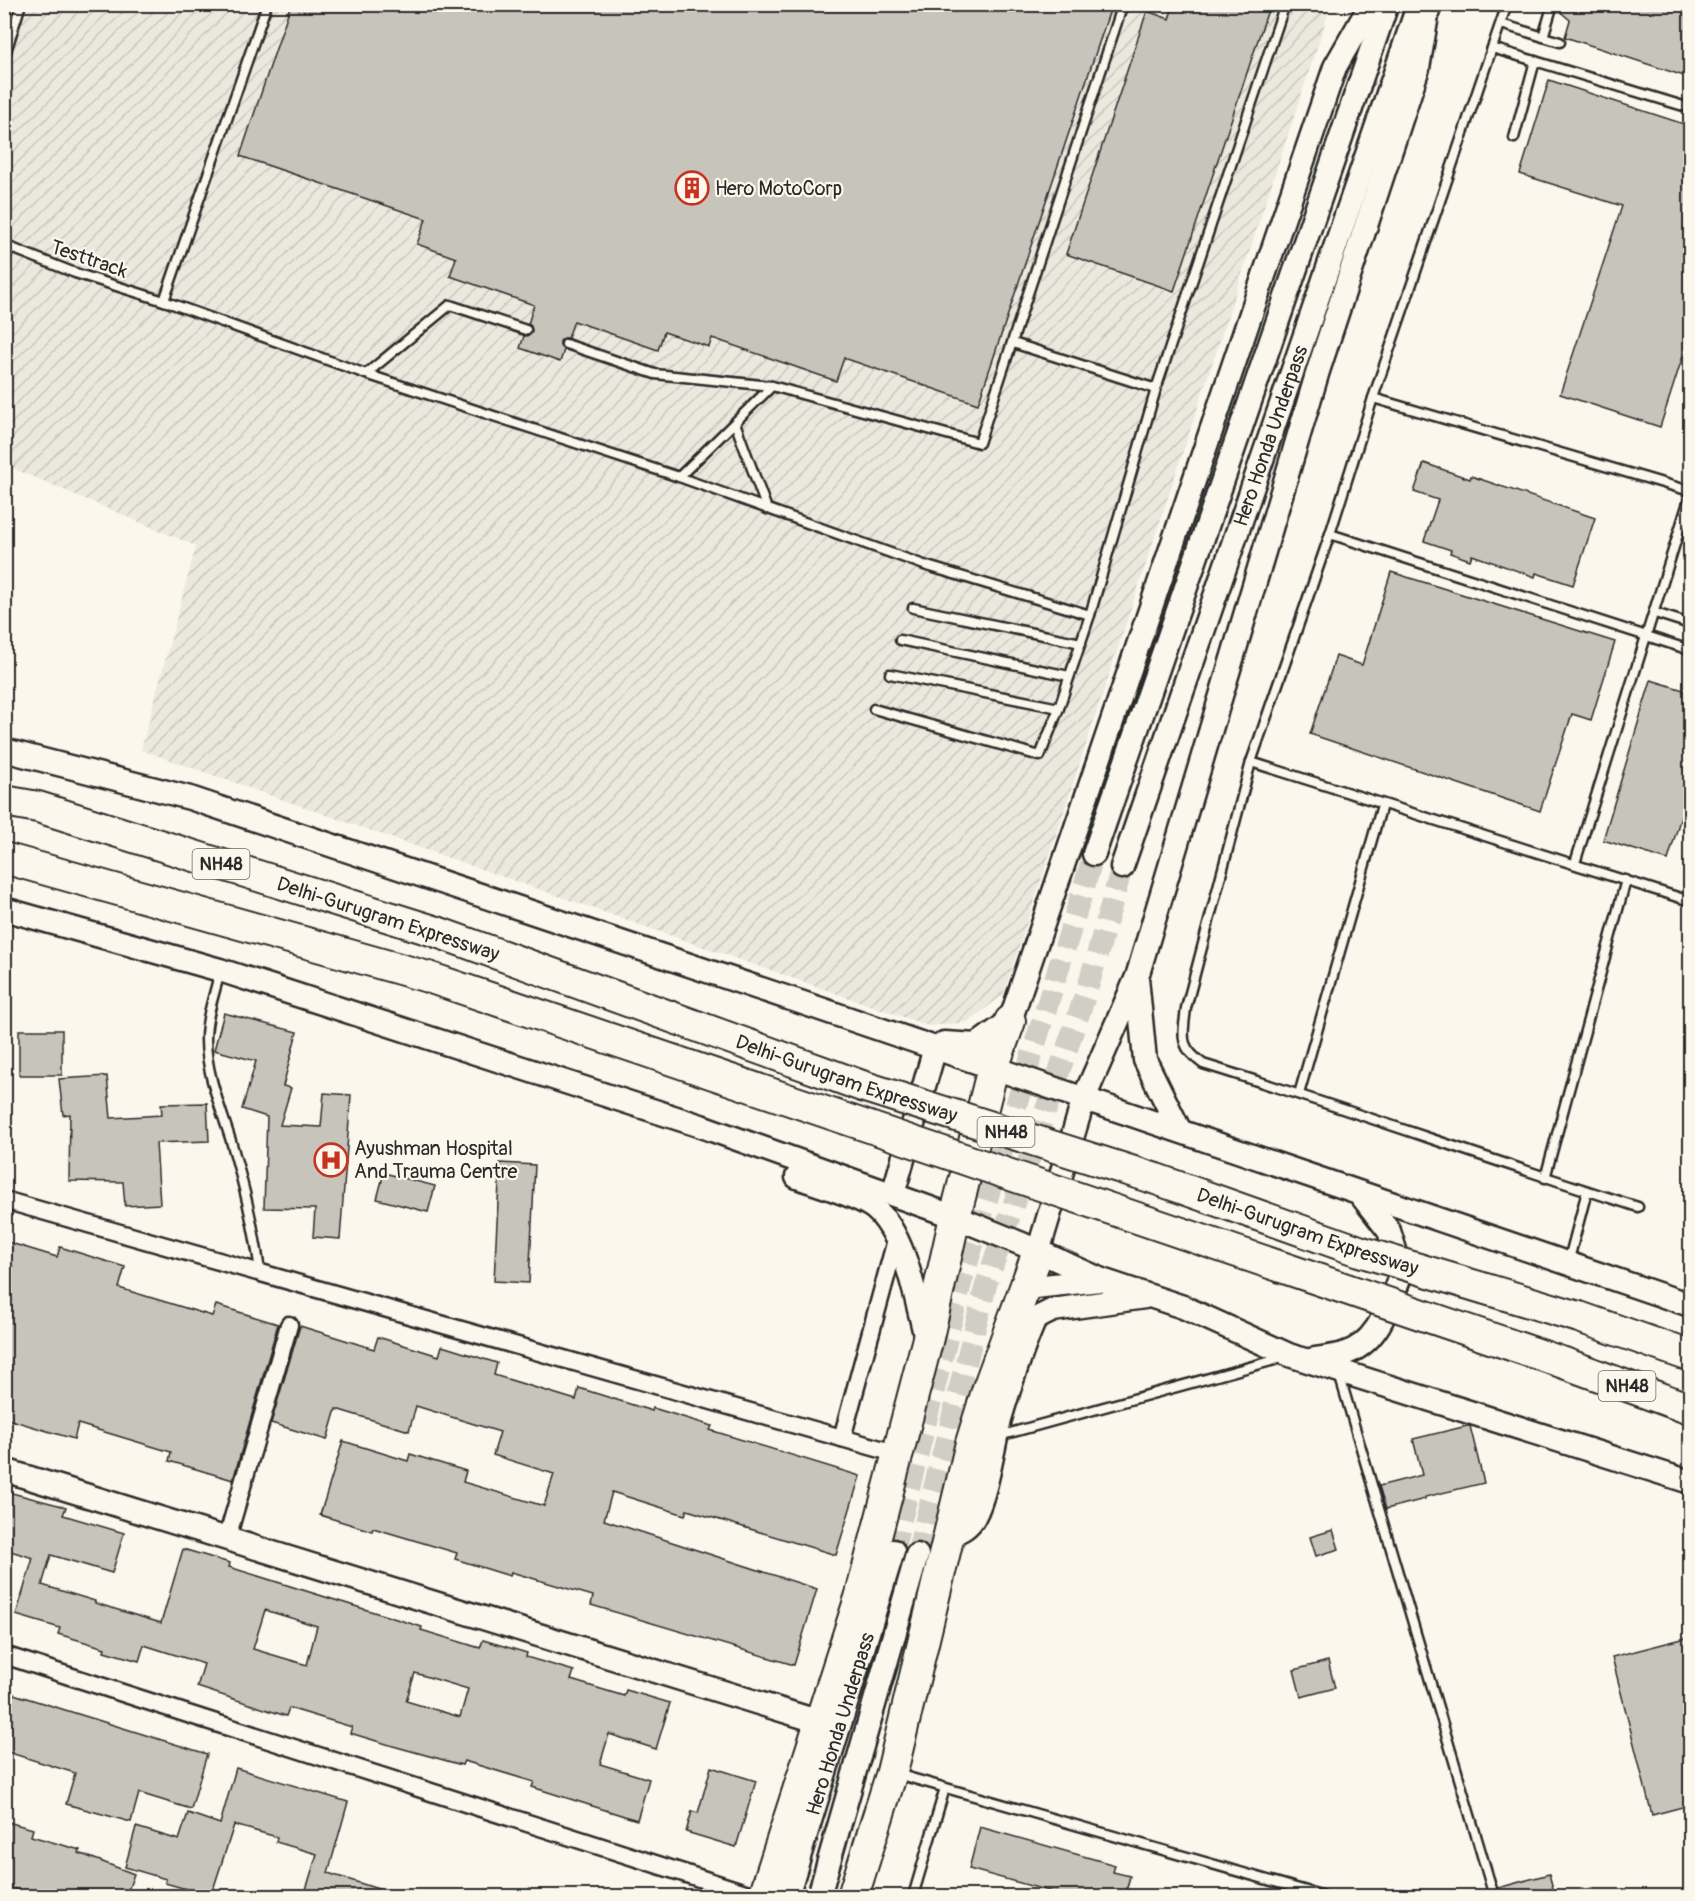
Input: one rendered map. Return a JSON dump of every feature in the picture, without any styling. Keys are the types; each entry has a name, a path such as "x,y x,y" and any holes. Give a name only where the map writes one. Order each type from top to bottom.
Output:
{"highway":[{"name":"Delhi-Gurugram Expressway","path":"4,801 49,810 437,932 862,1086 1156,1179 1359,1251 1579,1317 1690,1356"},
{"name":"Delhi-Gurugram Expressway","path":"4,858 428,977 1552,1359 1690,1409"},
{"path":"765,1896 860,1598 927,1342 955,1217 993,1068 1010,1021"},
{"path":"852,1896 892,1772 971,1443 988,1388 1038,1252"}],"main road":[{"path":"925,1045 977,1045 1010,1021 1335,67 1371,4"},
{"name":"Hero Honda Underpass","path":"1094,854 1387,4"},
{"name":"Hero Honda Underpass","path":"1122,867 1419,4"},
{"path":"1038,1252 1084,1098 1137,976 1318,371 1418,68 1429,4"},
{"path":"4,750 190,798 1084,1098 1690,1305"},
{"path":"4,909 220,970 701,1126 955,1217 1102,1280 1182,1307 1298,1358 1690,1482"},
{"path":"1137,976 1145,1060 1180,1131"},
{"path":"893,1194 925,1045"},
{"path":"736,1140 749,1156 766,1166 862,1200 874,1208 885,1220 896,1240 914,1293 927,1342"},
{"path":"1298,1358 1344,1354 1360,1347 1375,1333 1402,1272 1389,1231 1360,1194"},
{"path":"1025,1288 1102,1280"},
{"path":"948,1536 964,1529 974,1517 1021,1351 1035,1319 1053,1310 1152,1296"},
{"path":"4,1470 820,1722"},
{"name":"Hero Honda Underpass","path":"788,1896 893,1551"},
{"name":"Hero Honda Underpass","path":"819,1896 917,1555"}],"street":[{"path":"4,1200 898,1454"},
{"path":"842,1438 896,1240"},
{"path":"227,1538 289,1325"},
{"path":"4,1655 755,1896"}],"lane":[{"path":"4,13 7,4"},
{"path":"4,58 21,4"},
{"path":"164,301 267,4"},
{"path":"566,344 655,374 772,386 979,443 1123,4"},
{"path":"874,709 1040,756 1081,643 1156,389 1285,4"},
{"path":"1507,4 1373,398 1330,534 1251,762 1186,1008 1184,1041 1190,1054 1203,1064 1638,1207"},
{"path":"1543,36 1553,4"},
{"path":"1501,24 1560,42"},
{"path":"1492,48 1690,108"},
{"path":"1514,138 1535,61"},
{"name":"Testtrack","path":"4,245 75,273 164,301 366,374 679,477 924,565 1090,615"},
{"path":"366,374 450,305 526,330"},
{"path":"1013,343 1156,389"},
{"path":"679,477 772,386"},
{"path":"1373,398 1690,491"},
{"path":"735,423 767,509"},
{"path":"1575,863 1690,496"},
{"path":"1330,534 1690,650"},
{"path":"913,608 1081,643"},
{"path":"1655,613 1690,624"},
{"path":"900,640 1069,676"},
{"path":"890,674 1059,708"},
{"path":"1251,762 1690,901"},
{"path":"1299,1094 1382,804"},
{"path":"1545,1178 1626,880"},
{"path":"220,970 208,1022 206,1039 208,1057 212,1080 247,1197 260,1271"},
{"path":"1567,1264 1587,1191"},
{"path":"996,1437 1298,1358"},
{"path":"1338,1371 1494,1896"},
{"path":"892,1772 1324,1896"},
{"path":"913,1896 945,1788"}],"shaded area":[{"name":"Hero MotoCorp","path":"4,5 1331,5 1003,995 968,1022 929,1026 141,750 196,546 5,465"}],"building":[{"name":"Hero MotoCorp","path":"291,4 1112,4 978,404 844,358 836,381 712,338 709,347 664,332 658,350 574,321 568,338 560,341 560,346 564,350 560,362 520,348 524,336 530,335 532,331 528,324 534,305 450,276 456,258 417,244 426,219 240,156"},
{"path":"1174,4 1270,4 1174,291 1066,254 1147,11 1169,19"},
{"path":"1559,4 1690,4 1690,78 1565,37 1570,20 1558,10"},
{"path":"1549,80 1690,126 1690,334 1660,427 1560,394 1622,206 1520,174"},
{"path":"1424,463 1470,479 1471,476 1595,518 1573,585 1536,573 1535,577 1472,555 1470,560 1450,553 1451,550 1424,541 1438,500 1414,492"},
{"path":"1391,572 1615,642 1591,720 1572,714 1540,811 1310,734 1336,656 1362,665"},
{"path":"1651,680 1690,692 1690,786 1668,860 1603,840"},
{"path":"224,1013 297,1032 283,1086 291,1088 280,1125 321,1127 324,1093 351,1095 340,1239 313,1237 315,1209 264,1208 267,1117 242,1109 256,1061 214,1050"},
{"path":"19,1030 62,1030 62,1075 19,1075"},
{"path":"107,1076 111,1118 162,1115 161,1104 207,1103 209,1141 156,1143 160,1204 125,1206 123,1182 69,1181 70,1114 63,1115 59,1079"},
{"path":"500,1163 535,1165 529,1283 494,1281"},
{"path":"384,1173 435,1186 428,1212 377,1199"},
{"path":"4,1241 57,1257 60,1247 125,1267 119,1288 212,1316 216,1305 278,1324 233,1480 169,1461 171,1452 78,1424 74,1439 4,1418"},
{"path":"300,1326 374,1349 378,1337 439,1356 442,1346 497,1363 494,1375 576,1400 579,1388 652,1411 653,1408 712,1426 710,1430 860,1476 836,1555 687,1510 685,1515 612,1492 604,1520 817,1589 794,1665 591,1605 593,1596 511,1572 510,1576 455,1559 457,1553 320,1515 343,1441 408,1461 410,1454 466,1471 463,1482 544,1506 554,1474 493,1455 500,1432 416,1406 409,1431 336,1409 327,1440 271,1423"},
{"path":"1470,1426 1484,1483 1386,1509 1379,1486 1422,1475 1413,1439"},
{"path":"4,1491 66,1507 63,1515 124,1533 112,1573 51,1555 42,1585 95,1601 95,1603 161,1623 183,1549 230,1563 229,1567 422,1627 421,1630 480,1648 483,1640 527,1653 526,1657 574,1671 571,1680 624,1696 626,1690 670,1703 656,1749 609,1734 600,1764 649,1779 637,1820 532,1787 534,1782 464,1761 462,1765 393,1746 350,1733 352,1727 289,1708 286,1716 197,1687 204,1664 144,1645 139,1661 58,1634 60,1628 16,1615 33,1558 4,1549","holes":["265,1610 317,1626 307,1665 253,1649","415,1673 468,1689 460,1717 406,1701"]},
{"path":"1333,1530 1339,1549 1316,1556 1310,1537"},
{"path":"1690,1637 1690,1805 1652,1815 1612,1657"},
{"path":"1328,1661 1335,1688 1301,1697 1294,1670"},
{"path":"4,1691 207,1754 191,1809 139,1793 131,1822 66,1804 75,1773 4,1751"},
{"path":"711,1767 756,1781 736,1847 686,1832 692,1811 698,1813"},
{"path":"236,1768 348,1802 328,1873 391,1893 390,1896 304,1896 317,1854 276,1842 277,1837 234,1825 211,1896 165,1883 166,1879 125,1867 136,1827 179,1840 188,1813 220,1824"},
{"path":"4,1821 33,1829 31,1836 80,1850 79,1853 134,1874 126,1896 19,1896 20,1890 4,1886"},
{"path":"980,1827 1115,1865 1113,1872 1130,1876 1125,1896 1067,1896 969,1869"},
{"path":"1549,1874 1555,1896 1500,1896 1498,1888"}],"tunnel":[{"path":"893,1551 961,1283 1094,854"},
{"path":"917,1555 986,1285 1088,987 1122,867"}],"place":[{"name":"Hero MotoCorp","path":"692,188"},
{"name":"Ayushman Hospital And Trauma Centre","path":"331,1160"}]}
